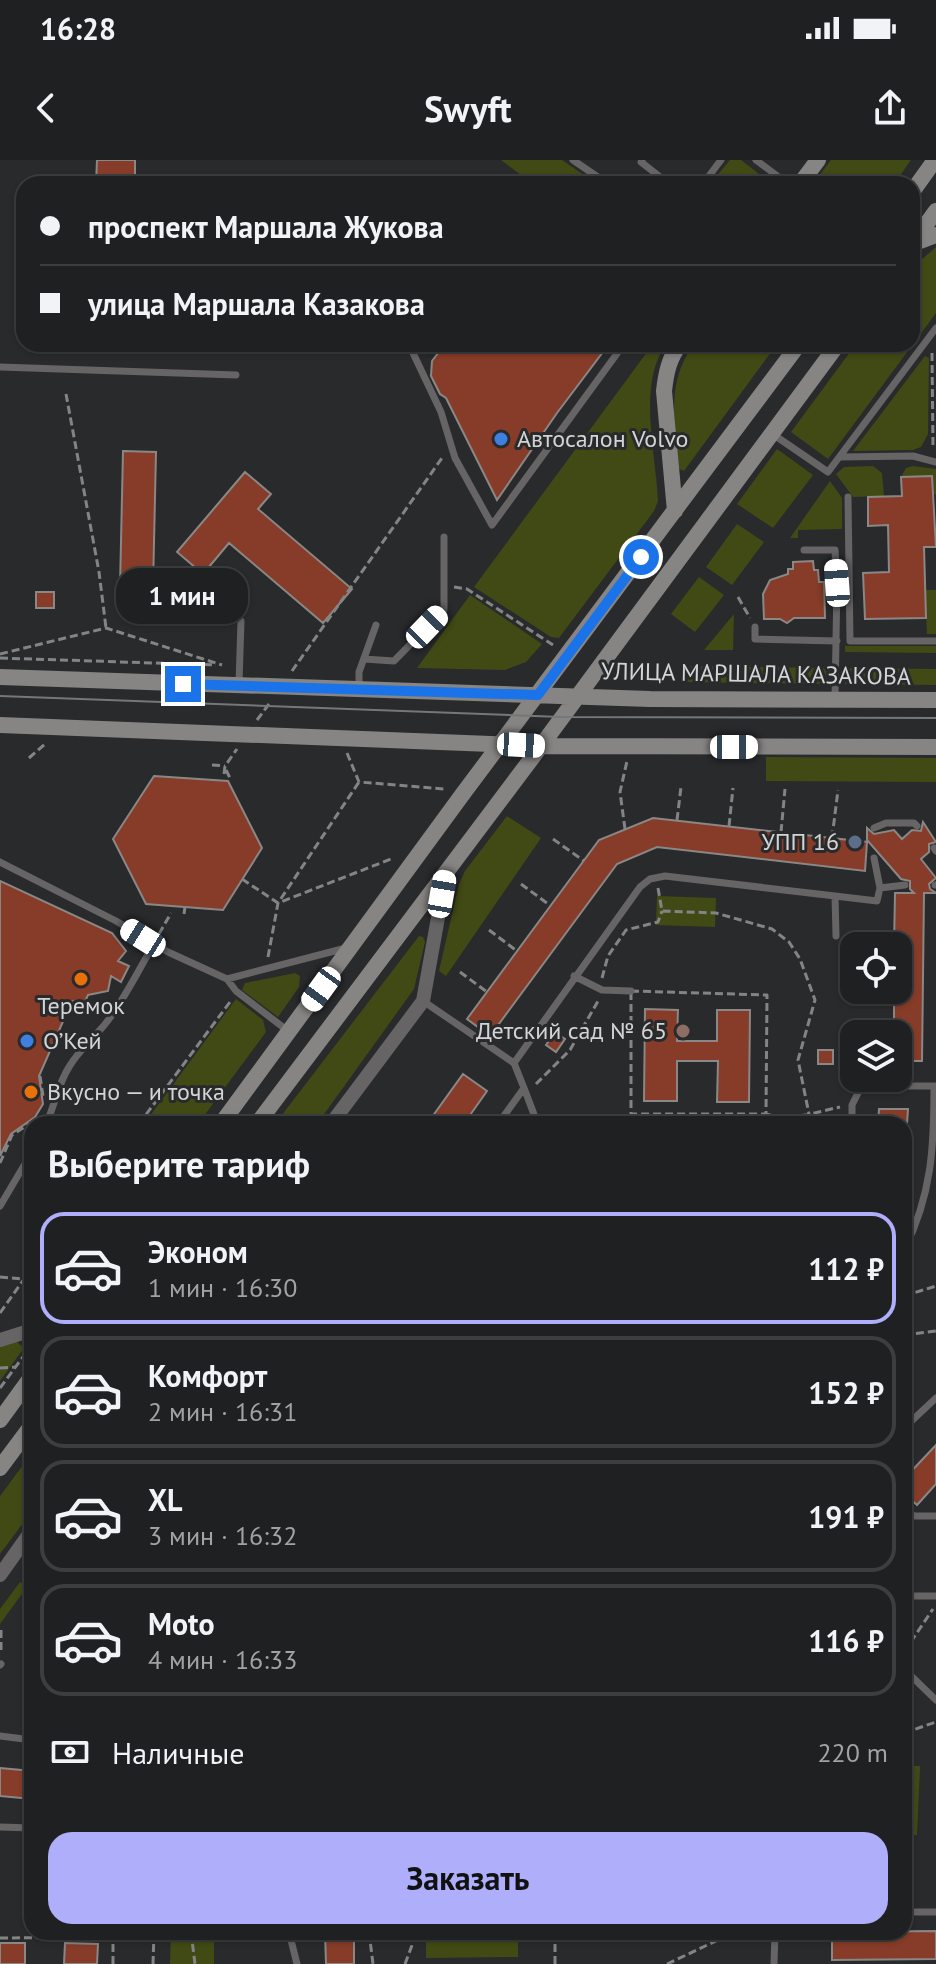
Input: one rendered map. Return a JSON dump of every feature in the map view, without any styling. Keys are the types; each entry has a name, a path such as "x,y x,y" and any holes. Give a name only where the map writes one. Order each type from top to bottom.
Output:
{"main road":[{"path":"920,181 935,160"},
{"path":"920,233 936,211"},
{"path":"674,352 666,372 664,391 675,511"},
{"path":"227,1116 793,352"},
{"path":"263,1116 832,352"},
{"name":"УЛИЦА МАРШАЛА КАЗАКОВА","path":"0,677 575,696 936,700"},
{"path":"0,725 541,746 936,747"},
{"path":"0,1420 24,1387"},
{"path":"0,1468 24,1436"}],"street":[{"path":"337,1116 423,1001 446,869"},
{"path":"2,1338 24,1332"},
{"path":"0,1575 24,1541"}],"lane":[{"path":"573,160 596,176"},
{"path":"642,160 659,176"},
{"path":"756,160 777,176"},
{"path":"920,350 936,328"},
{"path":"414,352 441,412 455,458 492,525 618,352"},
{"path":"772,433 828,472 918,352"},
{"path":"0,367 236,375"},
{"path":"840,457 913,456 934,461"},
{"path":"848,497 850,641 936,641"},
{"path":"364,659 394,661 444,610 444,537"},
{"path":"804,550 835,550 835,700"},
{"path":"239,686 241,621"},
{"path":"359,689 359,672 376,625"},
{"path":"755,627 755,639 837,641"},
{"path":"874,828 886,823 914,823 917,826"},
{"path":"514,1063 640,887 655,878 665,876 877,901 880,888 874,858"},
{"path":"0,862 227,979 236,991 290,1032"},
{"path":"880,888 905,885"},
{"path":"835,896 836,936"},
{"path":"50,1116 61,1081 71,1063 109,1020 154,944"},
{"path":"227,979 352,946"},
{"path":"574,976 602,990 631,991"},
{"path":"423,1001 514,1063 535,1116"},
{"path":"852,1116 852,1105 859,1091 874,1086 935,1086 929,1179 919,1220 912,1234"},
{"path":"504,1116 524,1088"},
{"path":"0,1206 24,1166"},
{"path":"912,1420 936,1398"},
{"path":"912,1514 936,1516"},
{"path":"912,1596 936,1596"},
{"path":"912,1677 936,1700"},
{"path":"0,1736 24,1739"},
{"path":"0,1827 24,1828"},
{"path":"912,1912 936,1912"},
{"path":"291,1940 297,1964"},
{"path":"774,1964 775,1940"}],"path":[{"path":"922,347 934,353 934,461"},
{"path":"66,394 99,572 106,628"},
{"path":"288,677 446,453"},
{"path":"467,589 556,647"},
{"path":"738,597 746,611"},
{"path":"106,628 222,665 0,656 106,628"},
{"path":"252,728 270,702"},
{"path":"224,774 225,766 243,741"},
{"path":"29,758 45,744"},
{"path":"347,753 359,782"},
{"path":"625,829 620,792 628,757"},
{"path":"212,765 225,766"},
{"path":"218,769 225,766"},
{"path":"225,766 230,778"},
{"path":"359,782 444,789"},
{"path":"269,955 278,903 359,782"},
{"path":"677,820 681,787"},
{"path":"729,826 733,788"},
{"path":"781,832 785,789"},
{"path":"832,838 838,790"},
{"path":"553,839 584,861"},
{"path":"278,903 391,859"},
{"path":"655,878 662,911 716,913 772,929 789,942 800,959 815,1000 798,1060 807,1114"},
{"path":"242,879 278,903"},
{"path":"521,884 551,906"},
{"path":"184,914 185,907"},
{"path":"154,944 171,913"},
{"path":"489,930 517,951"},
{"path":"460,972 487,992"},
{"path":"766,1114 767,995 631,991 631,1114 772,1116"},
{"path":"145,1116 233,998"},
{"path":"40,1076 44,1104"},
{"path":"792,1116 852,1105"},
{"path":"0,1163 12,1135 24,1126"},
{"path":"0,1277 24,1279"},
{"path":"0,1313 24,1280"},
{"path":"912,1294 936,1286"},
{"path":"912,1334 936,1331"},
{"path":"0,1388 24,1356"},
{"path":"0,1368 16,1367"},
{"path":"912,1640 936,1604"},
{"path":"0,1665 1,1630"},
{"path":"912,1730 936,1722"},
{"path":"0,1938 24,1938"},
{"path":"113,1940 113,1964"},
{"path":"153,1964 154,1940"},
{"path":"192,1940 195,1964"},
{"path":"370,1940 373,1964"},
{"path":"405,1964 414,1940"},
{"path":"555,1940 555,1964"},
{"path":"667,1964 718,1940"}],"green space":[{"path":"501,160 562,160 585,176 522,176"},
{"path":"730,160 741,160 762,176 717,176"},
{"path":"831,160 911,160 900,176 819,176"},
{"path":"936,247 936,313 920,335 920,261"},
{"path":"647,352 662,352 652,379 650,399 658,501 654,511 559,638 551,637 474,587"},
{"path":"689,352 771,352 684,471 679,469 674,404 675,389"},
{"path":"850,352 907,352 828,459 791,432"},
{"path":"925,356 929,358 928,434 921,447 913,450 853,451"},
{"path":"777,449 813,475 773,528 737,504"},
{"path":"873,466 882,473 884,496 853,497 836,474 844,467"},
{"path":"906,468 936,469 936,495 901,477"},
{"path":"830,481 842,498 842,529 798,530 798,538 790,538"},
{"path":"737,524 764,542 732,585 706,567"},
{"path":"699,577 724,595 695,632 671,614"},
{"path":"925,590 936,590 936,634 927,634"},
{"path":"470,595 542,644 526,662 505,670 417,668"},
{"path":"734,614 733,650 704,650"},
{"path":"845,646 936,646 936,653 845,652"},
{"path":"691,666 827,668 828,684 681,682"},
{"path":"845,668 936,669 936,685 845,684"},
{"path":"766,757 936,758 936,782 766,781"},
{"path":"507,816 541,838 446,976 439,971 459,884 465,871"},
{"path":"657,896 716,898 715,927 656,925"},
{"path":"419,936 423,937 425,942 414,989 323,1116 281,1116"},
{"path":"295,973 300,976 299,987 278,1017 242,990 245,983"},
{"path":"236,999 263,1020 266,1032 204,1116 150,1116"},
{"path":"16,1341 24,1348 0,1381 0,1346"},
{"path":"24,1464 24,1522 0,1554 0,1496"},
{"path":"20,1582 24,1585 24,1591 0,1624 0,1609"},
{"path":"912,1766 920,1766 917,1835 912,1835"},
{"path":"171,1940 214,1940 214,1964 170,1964"},
{"path":"426,1940 518,1940 518,1957 426,1958"}],"building":[{"path":"97,160 135,160 135,176 96,176"},
{"path":"439,352 603,352 497,500 446,398 440,394 431,376 432,361"},
{"path":"123,451 156,452 153,588 120,587"},
{"path":"245,472 271,494 258,509 352,589 323,623 229,543 203,574 177,552"},
{"path":"932,476 936,547 924,547 926,618 865,619 863,573 889,572 888,525 868,526 868,497 902,496 901,477"},
{"path":"813,561 819,582 824,582 825,618 794,618 787,623 780,619 764,619 763,594 770,580 788,574 788,569 793,569 793,562"},
{"path":"36,592 54,592 54,608 36,608"},
{"path":"154,776 228,781 262,848 223,910 146,904 113,839"},
{"path":"653,818 867,842 865,871 657,847 617,864 490,1036 467,1019 599,840"},
{"path":"923,822 936,842 929,844 929,852 921,859 936,878 929,884 936,893 924,893 922,1061 912,1061 912,1020 894,1020 894,1004 912,1004 912,932 894,932 895,893 914,893 910,889 910,881 901,879 867,840 867,828 874,834 894,830 902,839 912,830 921,831"},
{"name":"О’Кей","path":"0,881 112,933 126,951 118,961 129,966 121,982 111,976 108,991 88,995 83,1006 72,1001 39,1076 43,1104 36,1116 24,1116 24,1125 11,1134 0,1156"},
{"path":"645,1009 678,1010 677,1041 717,1041 717,1010 750,1010 749,1102 717,1102 718,1061 677,1061 677,1101 644,1101"},
{"path":"555,1032 565,1039 556,1052 546,1045"},
{"path":"818,1050 833,1050 833,1064 818,1064"},
{"path":"463,1074 487,1091 469,1116 433,1116"},
{"path":"879,1109 908,1109 908,1116 879,1116"},
{"path":"936,1445 936,1484 917,1505 912,1500 912,1470"},
{"path":"0,1768 24,1770 24,1798 0,1796"},
{"path":"912,1931 936,1931 936,1959 832,1960 832,1940 912,1940"},
{"path":"325,1940 354,1940 354,1964 326,1964"},
{"path":"0,1943 25,1943 25,1964 0,1964"},
{"path":"65,1943 98,1944 97,1964 64,1964"}],"tram line":[{"path":"0,696 561,717 936,718"}],"place":[{"name":"Автосалон Volvo","path":"501,439"},
{"name":"УПП 16","path":"855,842"},
{"name":"Теремок","path":"81,979"},
{"name":"Детский сад № 65","path":"683,1031"},
{"name":"О’Кей","path":"27,1041"},
{"name":"Вкусно — и точка","path":"31,1092"}],"route":[{"path":"183,684 538,695 641,557"}]}
